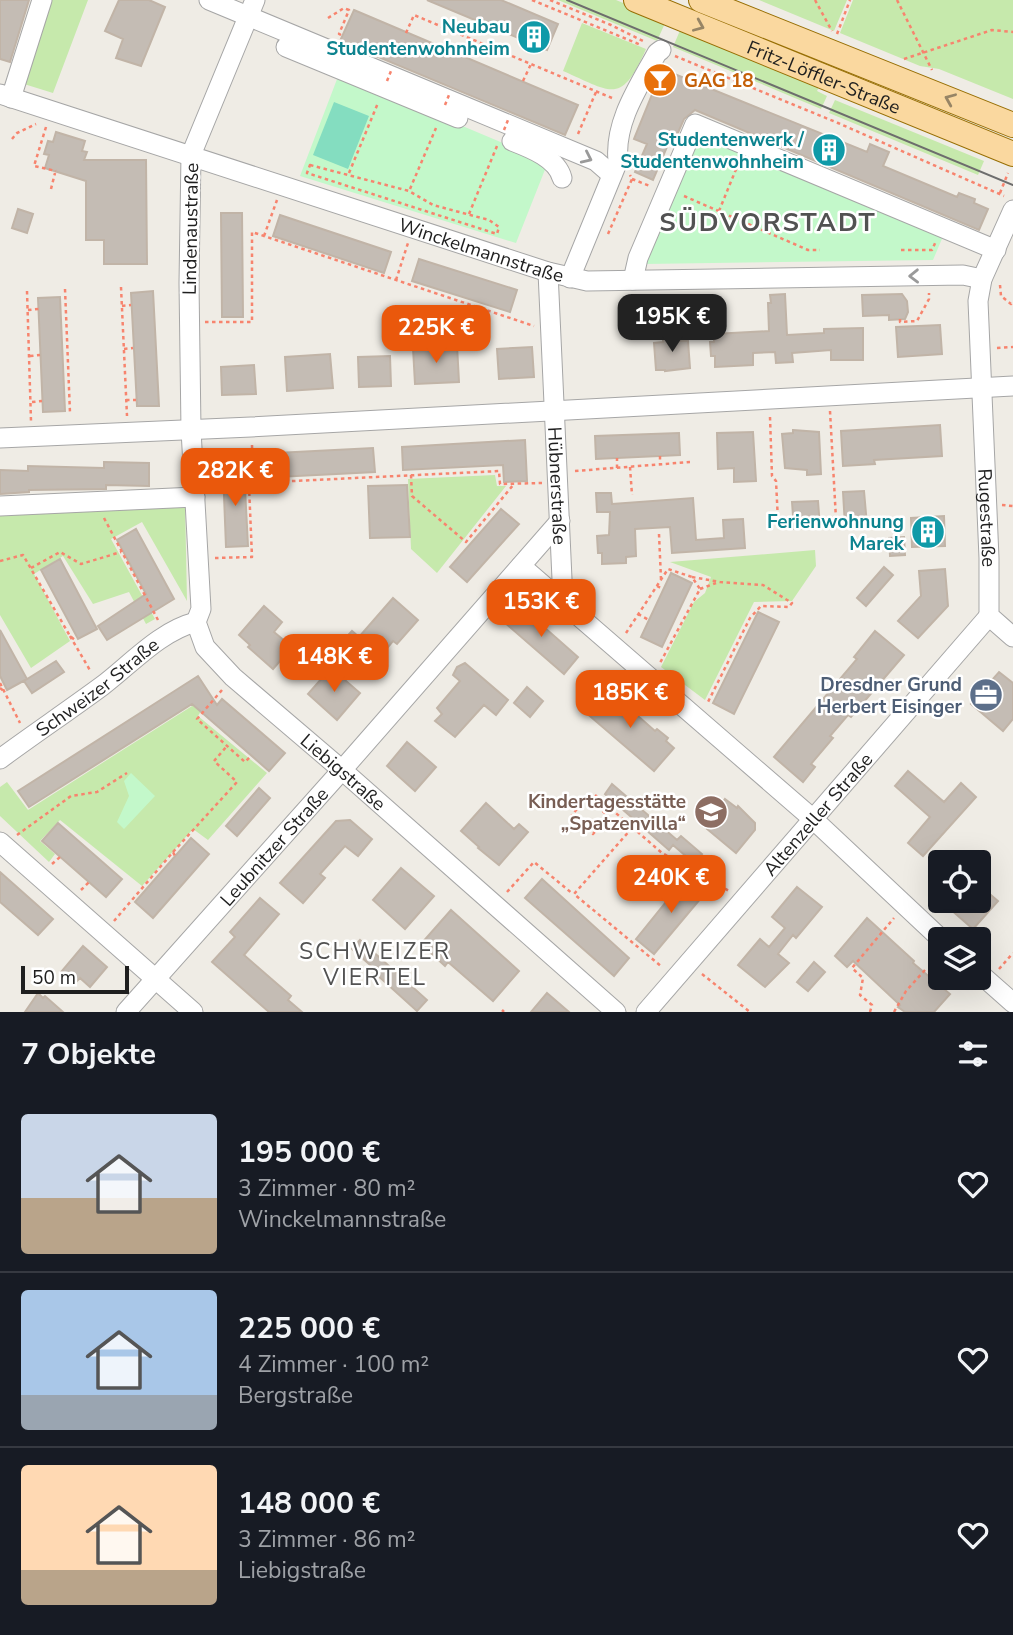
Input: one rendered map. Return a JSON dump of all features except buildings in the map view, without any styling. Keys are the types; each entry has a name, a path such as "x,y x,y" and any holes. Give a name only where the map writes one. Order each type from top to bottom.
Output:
{"main road":[{"name":"Fritz-Löffler-Straße","path":"636,0 1012,161"},
{"name":"Fritz-Löffler-Straße","path":"701,0 1013,125"}],"street":[{"path":"6,96 42,0"},
{"path":"209,0 252,8 270,25 283,46 388,80 504,129 560,169 562,178"},
{"name":"Lindenaustraße","path":"191,430 191,155 252,8"},
{"path":"270,25 596,161 612,175"},
{"path":"579,280 618,161 616,144 628,104 661,50"},
{"name":"Winckelmannstraße","path":"6,96 47,116 191,155 579,280 963,275 991,282"},
{"path":"633,280 638,258 695,124 996,250"},
{"name":"Rugestraße","path":"989,616 978,301 991,282 996,250 1010,204"},
{"name":"Hübnerstraße","path":"548,272 563,601"},
{"path":"0,438 1013,386"},
{"path":"191,430 201,609 196,622"},
{"path":"0,506 195,497"},
{"name":"Leubnitzer Straße","path":"126,1012 560,521"},
{"path":"521,566 813,819 928,927"},
{"path":"989,616 1013,637"},
{"name":"Altenzeller Straße","path":"646,1012 989,616"},
{"name":"Schweizer Straße","path":"0,759 167,635 184,625 196,622"},
{"name":"Liebigstraße","path":"196,622 205,647 233,677 616,1012"},
{"path":"2,843 193,1012"},
{"path":"991,983 1013,1003"}],"path":[{"path":"532,0 637,43 661,50"},
{"path":"550,0 1000,194 1010,204"},
{"path":"815,0 835,37 850,0"},
{"path":"897,0 933,73"},
{"path":"328,18 344,8 349,10 339,34 343,36"},
{"path":"406,33 414,15 628,104"},
{"path":"894,62 992,30 1013,32"},
{"path":"465,57 473,40"},
{"path":"523,81 531,64"},
{"path":"349,173 388,80"},
{"path":"576,137 596,91"},
{"path":"409,191 445,104"},
{"path":"12,139 47,116"},
{"path":"47,116 34,166 55,172 51,189"},
{"path":"469,215 504,129"},
{"path":"719,211 746,145"},
{"path":"1000,194 1012,161"},
{"path":"310,165 349,173 409,191 433,205 489,220 499,227 497,234 307,173 310,165"},
{"path":"264,236 282,184"},
{"path":"668,189 808,250 820,250"},
{"path":"396,280 414,228"},
{"path":"901,250 932,250 941,228"},
{"path":"189,323 252,322 252,232 550,332"},
{"path":"901,320 917,321 929,299 929,275"},
{"path":"991,282 1001,296 1011,304 1013,301"},
{"path":"121,286 128,432"},
{"path":"65,289 70,414"},
{"path":"27,291 32,437"},
{"path":"122,306 131,305"},
{"path":"28,310 39,309"},
{"path":"124,349 133,348"},
{"path":"29,356 40,355"},
{"path":"829,395 836,519"},
{"path":"769,398 772,476 776,481 778,520"},
{"path":"126,400 136,400"},
{"path":"31,402 42,401"},
{"path":"251,427 253,483"},
{"path":"660,456 660,464"},
{"path":"617,458 617,468"},
{"path":"199,558 252,557 249,486 253,483 499,471 500,484 514,484 617,468 690,462"},
{"path":"630,467 632,495"},
{"path":"411,475 412,496 467,542 514,484"},
{"path":"998,505 1013,506"},
{"path":"102,514 167,635"},
{"path":"659,534 662,579"},
{"path":"31,568 60,552 81,564 121,552"},
{"path":"0,561 23,555 100,687"},
{"path":"616,648 668,569 691,577 720,582 763,585 792,603 789,607 761,606 699,720"},
{"path":"691,577 699,589"},
{"path":"652,679 699,589 720,582"},
{"path":"657,586 663,589"},
{"path":"638,614 649,620"},
{"path":"233,677 197,719 245,762 251,756"},
{"path":"0,686 28,738"},
{"path":"216,736 221,729"},
{"path":"104,933 237,782 214,761 227,746"},
{"path":"2,843 71,796 97,792 127,774"},
{"path":"595,795 662,853 744,899"},
{"path":"608,816 587,797 572,815 593,834 608,816 614,813"},
{"path":"574,894 632,828"},
{"path":"496,905 534,862 682,971 750,1012"},
{"path":"870,1012 872,1005 860,995 863,978 852,968 905,905"},
{"path":"991,971 1013,953"},
{"path":"894,1012 906,991 925,970 928,971"}],"green space":[{"path":"51,0 88,0 53,93 24,84"},
{"path":"558,0 616,0 666,21 657,41"},
{"path":"759,0 847,0 834,31"},
{"path":"853,0 1013,0 1013,99 939,69 920,66 840,33"},
{"path":"582,23 646,49 622,87 604,88 563,71"},
{"path":"681,28 820,85 817,91 827,96 821,109 673,47"},
{"path":"339,74 548,162 516,243 300,176"},
{"path":"835,100 984,161 978,175 829,113"},
{"path":"334,102 369,116 348,169 313,155"},
{"path":"709,137 944,234 933,260 644,264 696,143"},
{"path":"495,475 497,486 506,486 437,573 411,549 408,479"},
{"path":"185,502 187,601 142,522 111,539 155,619 146,624 129,592 93,604 63,556 34,574 70,641 31,668 0,615 0,510"},
{"path":"815,550 816,566 792,601 754,602 705,700 661,667 694,602 705,593 711,577 670,562"},
{"path":"211,694 198,716 267,773 208,840 193,829 142,886 60,820 40,841 55,854 49,862 0,816 0,787 7,782 28,810"},
{"path":"131,773 155,796 124,829 117,822 129,796 124,781"}],"tram line":[{"path":"567,0 1013,185"}],"place":[{"name":"Neubau Studentenwohnheim","path":"534,37"},
{"name":"GAG 18","path":"660,80"},
{"name":"Studentenwerk / Studentenwohnheim","path":"829,150"},
{"name":"Ferienwohnung Marek","path":"928,532"},
{"name":"Dresdner Grund Herbert Eisinger","path":"986,695"},
{"name":"Kindertagesstätte „Spatzenvilla“","path":"711,812"}],"district":[{"name":"SÜDVORSTADT","path":"768,222"},
{"name":"SCHWEIZER VIERTEL","path":"375,964"}]}
